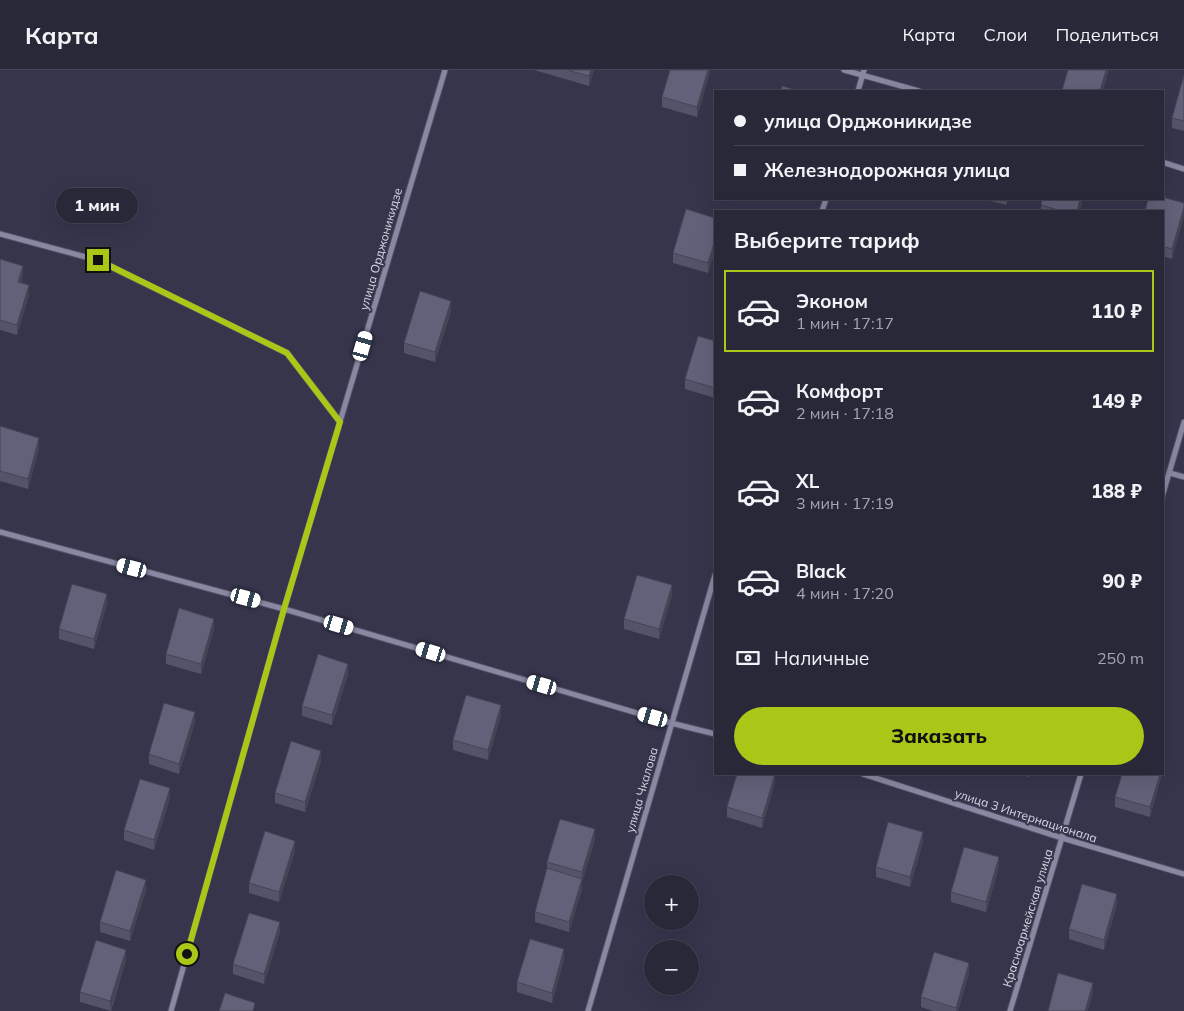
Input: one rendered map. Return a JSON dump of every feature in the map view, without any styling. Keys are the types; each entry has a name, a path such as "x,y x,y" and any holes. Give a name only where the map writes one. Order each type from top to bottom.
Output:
{"street":[{"name":"улица Орджоникидзе","path":"171,1011 284,609 445,70"},
{"path":"844,70 863,72 916,90"},
{"path":"858,90 863,72"},
{"path":"1164,163 1184,168"},
{"path":"0,234 98,260 287,353 340,422"},
{"path":"1164,491 1184,422"},
{"path":"1170,473 1184,477"},
{"path":"0,532 284,609 671,723 714,734"},
{"name":"улица Чкалова","path":"588,1011 714,578"},
{"name":"улица 3 Интернационала","path":"866,775 1062,838 1184,874"},
{"name":"Красноармейская улица","path":"1010,1011 1081,775"}],"building":[{"path":"567,70 591,70 589,76"},
{"path":"670,70 708,70 697,107 662,97"},
{"path":"1068,70 1106,70 1100,90 1062,90"},
{"path":"1184,75 1184,121 1172,118"},
{"path":"782,86 796,90 781,90"},
{"path":"1164,198 1184,203 1172,249 1164,247 1164,210 1145,210 1148,200 1164,200"},
{"path":"1042,200 1080,200 1077,210 1058,210 1041,205"},
{"path":"686,209 714,218 714,243 708,263 673,253"},
{"path":"0,259 23,266 18,282 29,285 17,325 0,320"},
{"path":"420,291 451,301 435,352 404,343"},
{"path":"698,336 714,341 714,388 685,379"},
{"path":"0,426 39,438 28,479 0,471"},
{"path":"637,575 672,585 659,629 624,619"},
{"path":"72,584 107,594 94,639 59,629"},
{"path":"179,608 214,619 201,664 166,654"},
{"path":"318,654 348,664 332,715 302,706"},
{"path":"466,695 501,705 488,750 453,740"},
{"path":"164,703 195,712 179,764 149,754"},
{"path":"291,741 321,751 305,802 275,793"},
{"path":"737,775 775,775 762,818 727,807"},
{"path":"1122,775 1160,775 1150,807 1115,797"},
{"path":"140,779 170,788 154,840 124,830"},
{"path":"560,819 595,829 582,872 547,862"},
{"path":"888,822 923,832 910,877 876,867"},
{"path":"265,831 295,841 279,892 249,883"},
{"path":"964,847 999,857 986,902 951,892"},
{"path":"547,868 582,879 569,922 535,912"},
{"path":"116,870 146,880 130,931 100,922"},
{"path":"1082,884 1117,894 1104,940 1069,929"},
{"path":"249,913 280,922 264,974 233,964"},
{"path":"530,939 564,949 552,993 517,982"},
{"path":"96,940 126,950 110,1001 80,992"},
{"path":"934,952 969,963 956,1008 921,997"},
{"path":"1058,973 1093,983 1085,1011 1048,1011"},
{"path":"225,993 255,1003 253,1011 219,1011"}],"route":[{"path":"98,260 287,353 340,422 284,609 187,954"}]}
